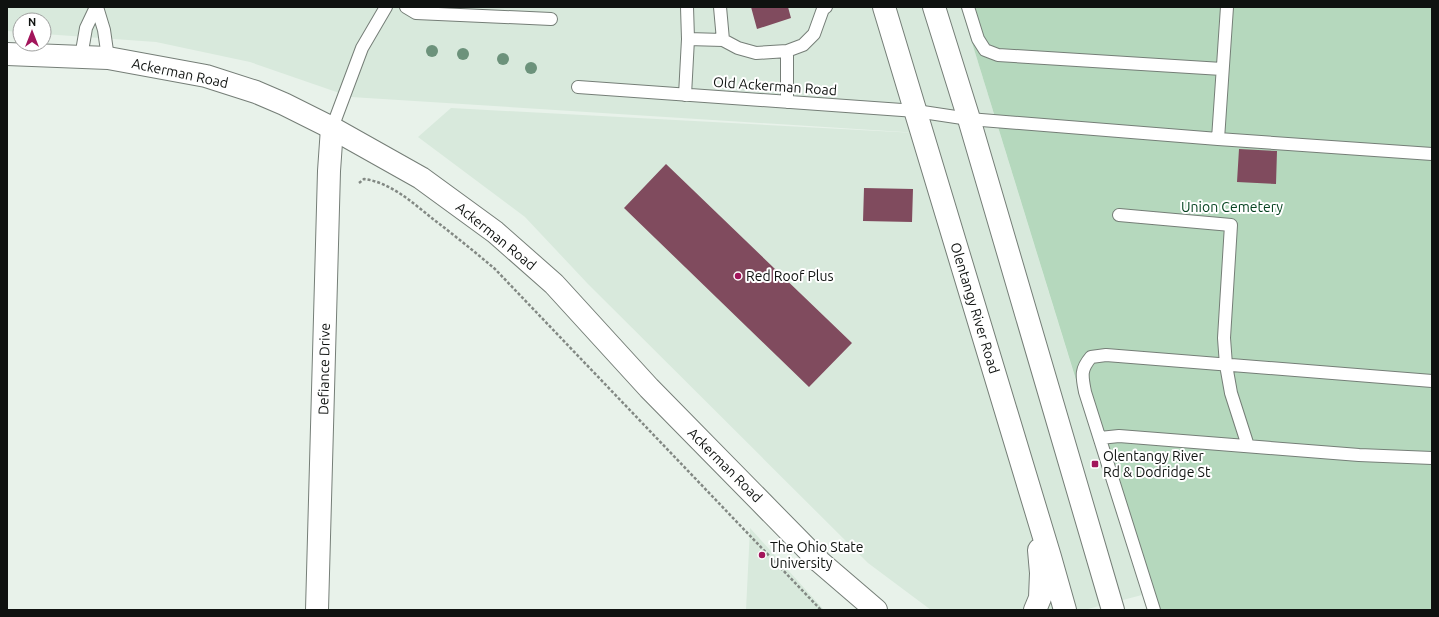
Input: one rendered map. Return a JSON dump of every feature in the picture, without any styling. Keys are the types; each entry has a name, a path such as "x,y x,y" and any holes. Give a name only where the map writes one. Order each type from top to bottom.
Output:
{"main road":[{"name":"Olentangy River Road","path":"884,7 1065,610"},
{"path":"934,7 969,119 1113,610"},
{"name":"Ackerman Road","path":"7,54 108,58 206,76 256,92 332,128 421,178 495,232 554,284 649,388 820,562 876,609"},
{"name":"Defiance Drive","path":"317,610 328,189 332,128"},
{"path":"1035,509 1041,573 1040,598 1035,610"}],"lane":[{"path":"81,57 86,28 96,7"},
{"path":"96,7 104,30 108,58"},
{"path":"332,128 362,48 386,7"},
{"path":"406,7 416,13 551,19"},
{"path":"685,95 688,38 687,7"},
{"path":"720,7 723,40"},
{"path":"688,38 723,40 738,48 756,53 787,51 803,45 814,34 823,9 826,7"},
{"path":"968,7 978,39 985,50 998,55 1222,69"},
{"path":"1218,139 1227,7"},
{"path":"787,51 787,102"},
{"name":"Old Ackerman Road","path":"578,88 916,111 969,119 1432,154"},
{"path":"1119,215 1231,225 1224,338 1226,365 1231,393 1248,446"},
{"path":"1154,610 1085,392 1082,377 1084,365 1091,357 1106,355 1432,381"},
{"path":"1100,438 1119,436 1360,455 1432,458"}],"path":[{"path":"359,183 364,179 378,182 406,198 458,238 495,270 821,610"}],"shaded area":[{"path":"7,7 961,7 1142,595 1084,610 931,610 868,563 588,284 525,217 418,137 451,108 935,134 351,97 250,62 156,42 52,35 52,12 12,12 12,31 7,31"},
{"name":"The Ohio State University","path":"750,528 824,610 746,610"}],"green space":[{"name":"Union Cemetery","path":"961,7 1432,7 1432,610 1147,610"}],"building":[{"path":"751,7 788,7 791,18 757,29"},
{"path":"1239,149 1277,151 1276,184 1237,182"},
{"name":"Red Roof Plus","path":"666,164 852,343 809,387 624,208"},
{"path":"864,188 913,189 912,222 863,221"}],"place":[{"name":"Red Roof Plus","path":"738,276"},
{"name":"Olentangy River Rd & Dodridge St","path":"1095,464"},
{"name":"The Ohio State University","path":"762,555"}]}
